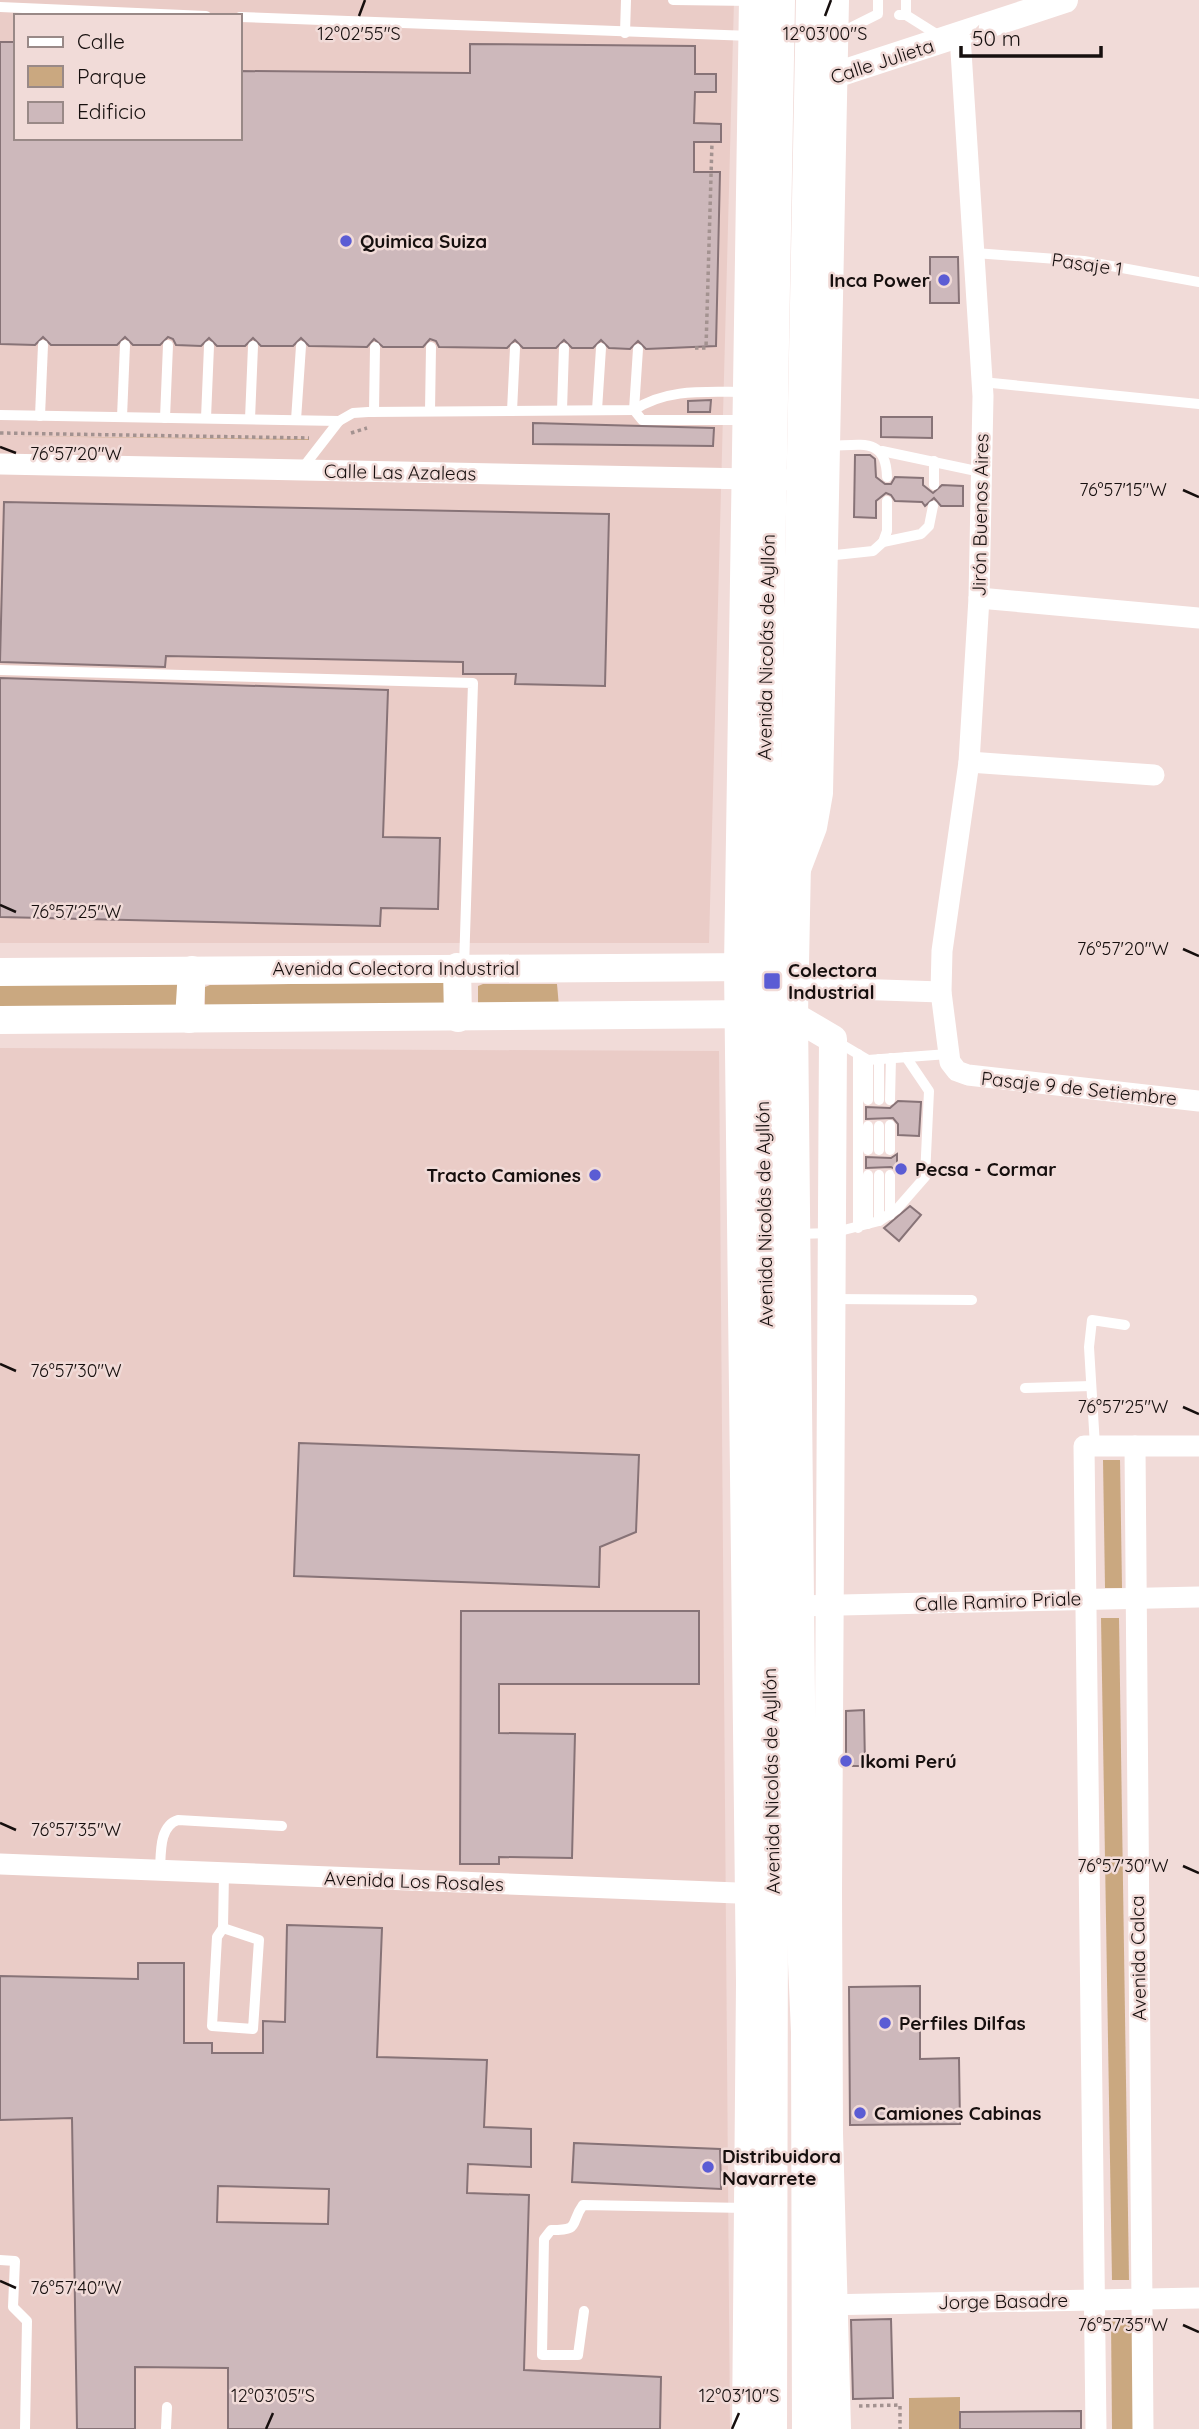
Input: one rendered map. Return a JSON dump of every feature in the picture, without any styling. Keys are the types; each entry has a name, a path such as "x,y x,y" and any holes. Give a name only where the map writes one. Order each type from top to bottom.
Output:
{"main road":[{"name":"Avenida Nicolás de Ayllón","path":"758,479 747,406 765,36 762,0"},
{"name":"Avenida Nicolás de Ayllón","path":"812,0 823,36 814,446 801,480 811,558 794,875 776,1000 788,1893 807,2032 820,2305 837,2418"},
{"path":"823,36 835,0"},
{"name":"Avenida Nicolás de Ayllón","path":"765,36 778,92 758,479 750,967 776,1000 788,1893 830,2133 820,2305 808,2429"},
{"path":"811,558 814,446"},
{"path":"458,1018 461,967"},
{"name":"Avenida Colectora Industrial","path":"0,972 750,967 776,1000"},
{"path":"189,1019 191,970"},
{"path":"0,1020 458,1018 776,1000 833,1039"},
{"name":"Avenida Nicolás de Ayllón","path":"771,2429 772,2038 788,1893 831,1606 832,1299 859,1226 833,1039"},
{"name":"Avenida Nicolás de Ayllón","path":"746,2429 750,1983 788,1893 797,1606 779,1232"},
{"path":"750,1983 772,2038"},
{"path":"807,2032 830,2133"}],"street":[{"name":"Calle Julieta","path":"778,92 953,38 1019,7 1065,0"},
{"name":"Jirón Buenos Aires","path":"941,992 942,951 970,762 979,598 981,472 982,382 975,253 953,38"},
{"name":"Calle Las Azaleas","path":"0,464 801,480"},
{"path":"979,598 1199,618"},
{"path":"970,762 1154,775"},
{"path":"776,1000 941,992 948,1054"},
{"name":"Pasaje 9 de Setiembre","path":"948,1054 957,1071 968,1076 1199,1101"},
{"path":"1096,2429 1084,1598 1089,1446 1199,1446"},
{"name":"Avenida Calca","path":"1135,1446 1143,2429"},
{"name":"Calle Ramiro Priale","path":"797,1606 1199,1597"},
{"name":"Avenida Los Rosales","path":"0,1864 788,1893"},
{"name":"Jorge Basadre","path":"820,2305 1199,2298"}],"lane":[{"path":"625,33 626,0"},
{"path":"673,0 762,0"},
{"path":"878,0 893,14 953,38"},
{"path":"823,36 893,14 906,0"},
{"path":"0,7 160,14"},
{"path":"242,17 765,36"},
{"name":"Pasaje 1","path":"975,253 1084,261 1199,282"},
{"path":"40,416 43,345"},
{"path":"122,417 125,345"},
{"path":"165,418 168,345"},
{"path":"205,418 209,346"},
{"path":"250,419 253,346"},
{"path":"296,420 302,346"},
{"path":"374,412 376,347"},
{"path":"430,411 431,347"},
{"path":"512,411 515,348"},
{"path":"562,410 565,348"},
{"path":"597,410 601,348"},
{"path":"638,349 634,410 642,420 747,406"},
{"path":"982,382 1199,404"},
{"path":"300,470 339,421 353,413 634,410 646,402 674,394 747,406"},
{"path":"0,415 339,421"},
{"path":"814,446 873,446 882,451 981,472"},
{"path":"882,451 887,460 887,477"},
{"path":"934,461 934,485"},
{"path":"811,558 873,551 883,542 887,531 887,501"},
{"path":"883,542 921,534 929,526 933,506"},
{"path":"0,670 472,683 461,967"},
{"path":"833,1039 874,1058 948,1054"},
{"path":"779,1232 859,1226 890,1215 920,1184 927,1170 929,1091 905,1057"},
{"path":"874,1058 879,1100 874,1058"},
{"path":"859,1226 874,1058"},
{"path":"879,1126 879,1150 879,1126"},
{"path":"859,1226 879,1175 890,1215"},
{"path":"832,1299 972,1300"},
{"path":"1089,1446 1089,1347 1092,1320 1125,1325"},
{"path":"1025,1388 1091,1386"},
{"path":"160,1870 164,1836 171,1822 178,1820 282,1826"},
{"path":"223,1928 259,1940 253,2029 212,2026 217,1937 223,1928 224,1873"},
{"path":"584,2311 578,2355 542,2355 544,2239 551,2230 565,2230 575,2226 583,2205 746,2208"},
{"path":"0,2260 15,2261 13,2306 27,2321 25,2429"},
{"path":"166,2429 167,2407"}],"path":[{"path":"695,348 706,348 712,142"},
{"path":"0,433 316,438"},
{"path":"837,2418 900,2405 900,2429"}],"shaded area":[{"path":"0,0 734,0 709,943 0,943"},
{"path":"0,1048 719,1051 730,2429 0,2429"}],"green space":[{"path":"0,436 309,439 309,440"},
{"path":"449,982 455,1003 205,1006 205,987 210,985"},
{"path":"182,984 188,1006 0,1009 0,985"},
{"path":"557,984 559,1007 478,1004 478,986"},
{"path":"1103,1460 1120,1460 1122,1588 1105,1588"},
{"path":"1101,1618 1119,1618 1129,2280 1112,2280"},
{"path":"1111,2320 1133,2320 1134,2429 1112,2429"},
{"path":"960,2397 960,2429 909,2429 909,2398"}],"building":[{"name":"Quimica Suiza","path":"0,42 14,42 14,140 242,140 242,71 470,73 470,44 695,46 695,74 716,74 716,92 695,92 694,123 721,124 721,142 694,142 694,172 720,172 716,346 646,349 638,341 630,349 609,348 601,340 593,348 572,348 564,340 556,348 523,348 515,340 507,348 439,347 436,341 430,339 423,347 383,347 374,339 367,347 309,346 301,338 293,346 261,346 253,338 245,346 217,346 209,338 201,346 176,345 173,339 168,337 160,345 133,345 125,337 117,345 51,345 43,337 35,345 0,344"},
{"name":"Inca Power","path":"930,257 958,257 959,303 930,303"},
{"path":"711,400 710,412 688,412 688,401"},
{"path":"881,417 932,417 932,438 881,437"},
{"path":"533,423 714,428 713,446 533,444"},
{"path":"855,455 870,455 875,459 876,477 885,484 891,484 895,477 923,478 923,485 933,493 942,485 963,486 963,506 941,506 934,498 925,506 922,502 895,501 886,493 876,501 876,518 854,517"},
{"path":"4,502 609,514 605,686 515,684 516,674 463,674 463,662 166,656 165,667 0,662"},
{"path":"0,678 388,690 383,837 440,838 438,909 381,908 380,926 0,917"},
{"path":"898,1101 921,1102 919,1136 898,1135 898,1124 893,1118 866,1119 866,1107 890,1108"},
{"path":"897,1154 897,1171 891,1167 866,1168 866,1157 891,1158"},
{"path":"910,1206 921,1215 899,1241 884,1228"},
{"path":"299,1443 639,1455 636,1532 600,1547 599,1587 294,1576"},
{"path":"461,1611 699,1611 699,1684 499,1684 499,1733 575,1734 572,1858 499,1857 499,1864 460,1864"},
{"path":"864,1710 865,1766 846,1766 846,1711"},
{"path":"287,1925 382,1928 377,2057 487,2060 484,2127 531,2129 531,2167 468,2164 467,2193 529,2195 524,2370 661,2377 660,2429 228,2429 228,2368 135,2367 135,2429 77,2429 72,2118 0,2120 0,1976 138,1979 138,1963 184,1963 184,2043 212,2043 212,2053 263,2053 263,2021 285,2022","holes":["218,2186 329,2189 328,2224 217,2222"]},
{"path":"920,1986 920,2059 959,2058 960,2124 850,2125 849,1987"},
{"path":"574,2143 720,2149 721,2189 572,2182"},
{"path":"891,2319 893,2398 853,2399 851,2320"},
{"path":"1081,2411 1081,2429 960,2429 960,2412"}],"place":[{"name":"Quimica Suiza","path":"346,241"},
{"name":"Inca Power","path":"944,280"},
{"name":"Colectora Industrial","path":"772,981"},
{"name":"Pecsa - Cormar","path":"901,1169"},
{"name":"Tracto Camiones","path":"595,1175"},
{"name":"Ikomi Perú","path":"846,1761"},
{"name":"Perfiles Dilfas","path":"885,2023"},
{"name":"Camiones Cabinas","path":"860,2113"},
{"name":"Distribuidora Navarrete","path":"708,2167"}]}
